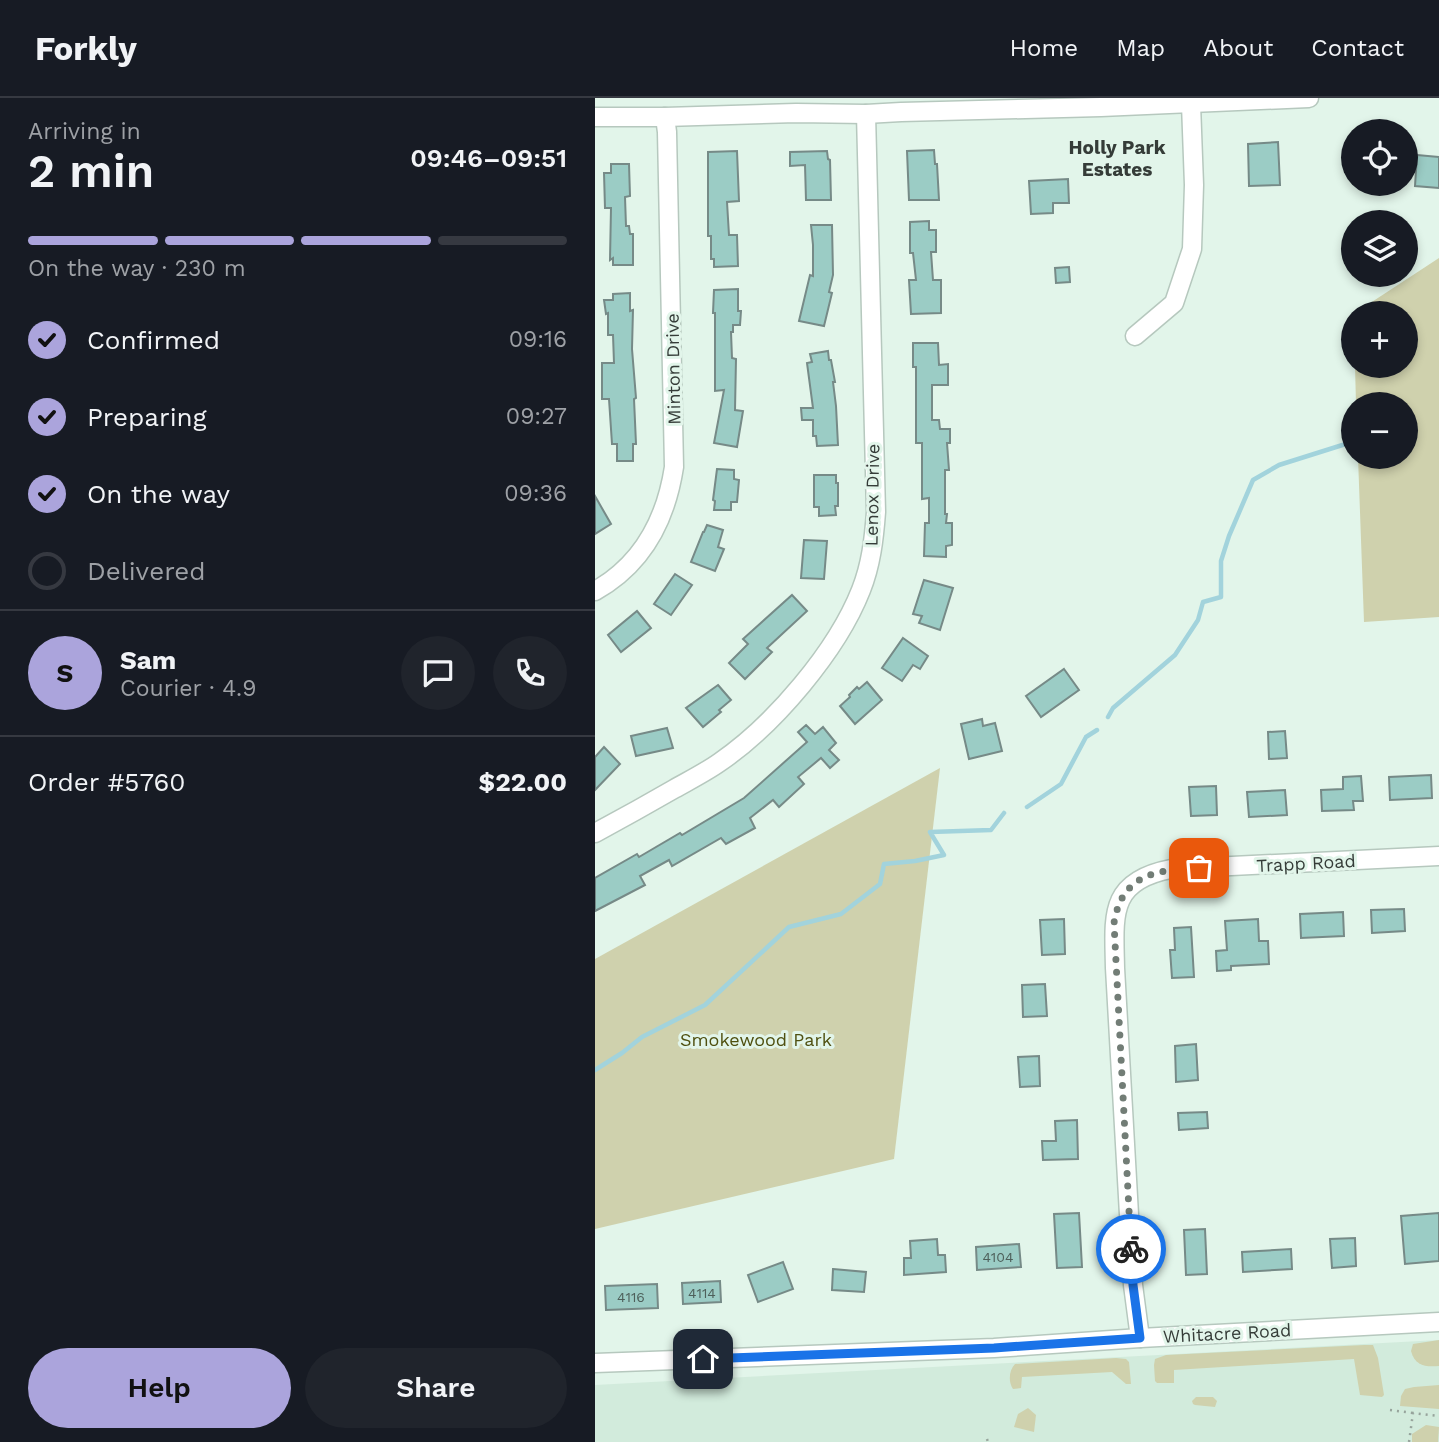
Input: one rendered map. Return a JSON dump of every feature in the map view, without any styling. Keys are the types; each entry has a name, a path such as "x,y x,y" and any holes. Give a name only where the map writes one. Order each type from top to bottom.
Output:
{"street":[{"path":"595,117 866,114 1310,98"},
{"path":"1135,336 1174,303 1192,249 1194,185 1191,104"},
{"name":"Lenox Drive","path":"595,833 721,762 751,738 777,713 827,651 861,591 869,564 876,512 866,114"},
{"name":"Minton Drive","path":"595,591 617,577 646,544 666,505 674,467 665,117"},
{"name":"Trapp Road","path":"1140,1338 1133,1285 1115,957 1114,923 1121,898 1140,878 1171,869 1439,856"},
{"name":"Whitacre Road","path":"595,1363 994,1348 1439,1322"}],"path":[{"path":"1390,1410 1439,1416"},
{"path":"1409,1442 1413,1413"}],"shaded area":[{"path":"1439,1340 1439,1442 595,1442 595,1385"}],"green space":[{"path":"1439,258 1439,617 1364,622 1358,469 1418,469 1418,392 1356,392 1355,378 1418,378 1418,301 1373,301 1395,287 1418,287 1418,272"},
{"name":"Smokewood Park","path":"940,768 894,1159 595,1229 595,959"},
{"path":"1439,1340 1439,1366 1425,1366 1415,1360 1411,1351 1413,1344"},
{"path":"1373,1345 1378,1358 1384,1395 1382,1397 1360,1395 1354,1359 1174,1370 1174,1383 1155,1381 1155,1359 1166,1355"},
{"path":"1116,1358 1129,1362 1131,1384 1126,1384 1112,1372 1022,1377 1021,1388 1013,1389 1010,1383 1010,1373 1015,1364"},
{"path":"1439,1385 1439,1409 1400,1406 1405,1389"},
{"path":"1196,1397 1213,1397 1217,1401 1215,1407 1193,1404 1192,1401"},
{"path":"1028,1408 1036,1415 1034,1432 1014,1427 1018,1414"},
{"path":"1426,1425 1439,1427 1438,1442 1412,1442 1412,1434"}],"building":[{"path":"1278,142 1280,185 1249,186 1248,144"},
{"path":"934,150 939,200 909,200 907,151"},
{"path":"737,151 739,201 727,202 729,235 737,235 738,266 714,267 714,259 711,259 711,236 708,236 708,152"},
{"path":"827,151 830,160 831,200 806,200 805,165 790,166 790,152"},
{"path":"1418,155 1439,157 1439,188 1418,186"},
{"path":"611,164 629,164 630,196 625,197 626,226 629,226 630,234 633,234 633,265 613,265 613,258 610,260 611,208 605,208 604,173 611,173"},
{"path":"1068,179 1069,203 1053,203 1053,213 1031,214 1029,181"},
{"path":"929,221 929,230 936,230 936,252 931,252 933,280 941,280 941,313 911,314 909,280 916,280 913,253 910,253 910,222"},
{"path":"811,225 832,225 833,275 829,292 832,293 824,326 799,321 810,275 813,276"},
{"path":"1069,267 1070,282 1056,283 1055,268"},
{"path":"738,289 740,325 733,325 731,332 732,358 736,359 735,410 743,411 737,447 714,443 724,390 715,391 713,313 714,290"},
{"path":"630,293 630,311 633,310 636,444 633,444 633,461 617,461 617,444 612,444 609,399 602,399 602,363 614,363 613,335 608,335 608,313 606,314 604,300 613,300 613,294"},
{"path":"913,343 938,343 939,365 948,364 948,385 932,385 932,420 939,420 940,429 950,429 950,443 947,443 949,470 945,470 945,514 946,523 952,523 952,545 946,546 946,557 924,556 925,523 929,523 929,498 922,499 922,443 916,443 916,367 913,367"},
{"path":"828,351 835,382 838,445 817,446 816,436 813,436 813,420 802,420 801,408 813,408 807,363 812,362 810,354"},
{"path":"717,469 734,470 734,479 739,480 737,502 731,502 731,510 714,510"},
{"path":"814,475 836,475 836,515 819,516 819,507 814,507"},
{"path":"595,496 611,524 595,534"},
{"path":"707,525 723,530 718,547 724,549 715,571 691,562"},
{"path":"804,540 827,541 824,579 801,578"},
{"path":"675,574 692,585 671,615 654,604"},
{"path":"924,580 953,588 940,630 919,623 922,616 913,614"},
{"path":"792,595 807,611 767,648 772,652 745,679 729,663 748,644 743,639"},
{"path":"637,611 651,628 621,652 608,635"},
{"path":"903,638 928,656 920,669 913,665 902,681 882,668"},
{"path":"1064,669 1079,690 1041,717 1026,696"},
{"path":"867,682 882,700 855,724 840,706 857,687 859,689"},
{"path":"718,685 731,700 703,727 686,708"},
{"path":"982,719 983,726 995,723 1002,751 969,759 961,724"},
{"path":"806,725 815,734 823,727 836,743 829,750 839,760 830,768 821,758 798,777 804,784 779,807 773,800 750,818 755,828 726,844 721,838 672,866 669,860 640,876 645,885 595,911 595,878 637,854 639,857 680,833 682,835 744,798 807,742 798,732"},
{"path":"667,728 673,748 636,756 631,736"},
{"path":"1285,731 1287,758 1269,759 1268,732"},
{"path":"604,747 620,764 595,790 595,757"},
{"path":"1431,775 1432,798 1390,800 1389,777"},
{"path":"1361,776 1363,801 1353,801 1354,810 1322,811 1321,790 1343,789 1343,777"},
{"path":"1216,786 1217,815 1191,816 1189,787"},
{"path":"1285,790 1287,815 1249,817 1247,792"},
{"path":"1404,909 1405,931 1372,933 1371,910"},
{"path":"1343,912 1344,936 1301,938 1300,914"},
{"path":"1064,919 1065,954 1042,955 1040,920"},
{"path":"1258,919 1259,941 1268,941 1269,964 1231,966 1231,970 1217,971 1216,951 1227,950 1225,921"},
{"path":"1191,927 1194,977 1172,978 1170,950 1175,950 1174,928"},
{"path":"1045,984 1047,1016 1023,1017 1022,985"},
{"path":"1196,1044 1198,1080 1176,1082 1175,1046"},
{"path":"1039,1056 1040,1086 1020,1087 1018,1057"},
{"path":"1207,1112 1208,1128 1179,1130 1178,1113"},
{"path":"1077,1120 1078,1159 1043,1160 1042,1141 1056,1141 1055,1121"},
{"path":"1079,1213 1082,1267 1057,1268 1054,1214"},
{"path":"1439,1213 1439,1261 1405,1264 1401,1216"},
{"path":"1205,1229 1207,1274 1186,1275 1184,1230"},
{"path":"1355,1238 1356,1266 1332,1268 1330,1239"},
{"path":"937,1239 938,1255 945,1255 946,1272 904,1275 904,1258 911,1258 910,1241"},
{"path":"1019,1244 1021,1267 977,1270 976,1247"},
{"path":"1291,1249 1292,1269 1243,1272 1242,1252"},
{"path":"783,1262 793,1289 758,1302 748,1275"},
{"path":"833,1269 866,1272 864,1292 832,1290"},
{"path":"720,1281 721,1302 683,1304 682,1283"},
{"path":"657,1284 658,1308 606,1310 605,1286"}],"waterway":[{"path":"1108,717 1113,708 1175,655 1198,620 1203,602 1221,597 1221,561 1253,480 1279,465 1341,445"},
{"path":"1027,807 1061,784 1086,737 1097,730"},
{"path":"595,1070 642,1037 705,1005 789,927 841,914 880,884 884,864 944,855 930,832 991,830 1004,813"}],"way so far":[{"path":"1131,1249 1117,995 1114,923 1116,911 1129,887 1140,878 1171,869 1199,868"}],"district":[{"name":"Holly Park Estates","path":"1117,158"}],"route":[{"path":"703,1359 994,1348 1140,1338 1131,1249"}]}
